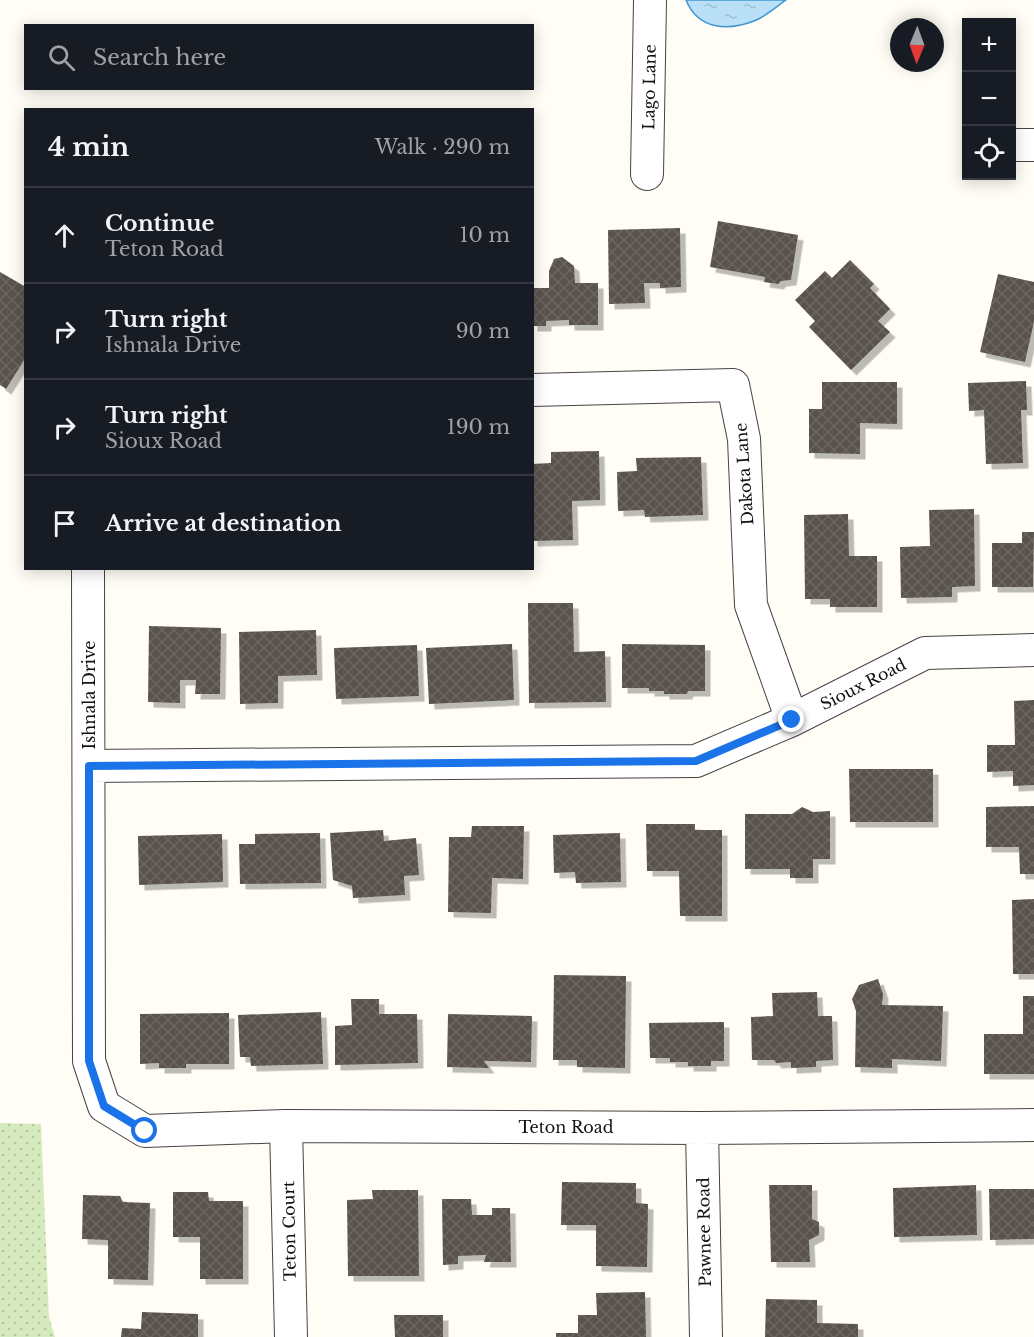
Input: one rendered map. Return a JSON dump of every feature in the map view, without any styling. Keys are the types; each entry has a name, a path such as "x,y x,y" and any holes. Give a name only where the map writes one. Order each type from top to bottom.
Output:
{"street":[{"name":"Lago Lane","path":"647,174 650,0"},
{"path":"1016,145 1034,145"},
{"name":"Dakota Lane","path":"534,390 733,386 744,440 751,605 792,720"},
{"name":"Ishnala Drive","path":"88,570 89,1061 104,1106"},
{"name":"Sioux Road","path":"89,766 696,761 792,720 925,653 1034,650"},
{"name":"Teton Road","path":"104,1106 145,1131 286,1126 702,1128 1034,1125"},
{"name":"Teton Court","path":"286,1126 291,1337"},
{"name":"Pawnee Road","path":"702,1128 706,1337"}],"green space":[{"path":"0,1123 41,1124 49,1317 55,1337 0,1337"}],"water":[{"path":"686,0 786,0 758,19 724,27 715,26 698,17"}],"building":[{"path":"718,221 798,235 791,280 781,281 778,284 764,282 765,277 710,267"},
{"path":"680,228 681,287 660,288 660,283 644,283 645,303 609,304 608,230"},
{"path":"562,257 574,266 575,283 598,283 598,325 569,325 569,320 546,321 546,326 534,326 534,288 549,288 549,271 554,259"},
{"path":"850,260 874,284 870,288 890,309 878,321 890,332 851,370 809,327 815,321 795,300 825,271 832,278"},
{"path":"0,272 24,286 24,360 6,389 0,385"},
{"path":"998,274 1034,282 1034,322 1025,362 980,352"},
{"path":"1026,381 1027,410 1021,410 1023,463 986,464 984,410 969,411 968,383"},
{"path":"822,382 897,382 897,424 860,423 860,454 809,453 809,409 822,409"},
{"path":"599,451 600,500 572,501 573,540 534,541 534,464 551,463 551,452"},
{"path":"701,457 703,515 645,517 644,510 618,511 617,472 637,471 636,458"},
{"path":"974,509 975,586 952,587 952,597 901,598 900,547 930,546 929,510"},
{"path":"848,514 849,556 877,556 877,607 830,607 830,599 805,599 804,515"},
{"path":"1022,532 1034,532 1033,587 992,587 992,543 1022,543"},
{"path":"528,603 573,603 574,652 605,651 606,702 529,703"},
{"path":"149,626 221,628 220,694 195,694 196,680 180,680 180,703 148,702"},
{"path":"316,630 317,675 278,676 278,703 240,704 239,632"},
{"path":"512,644 514,700 429,704 426,648"},
{"path":"622,644 705,645 705,691 664,694 664,691 649,691 649,688 622,688"},
{"path":"417,645 419,696 336,699 334,648"},
{"path":"1034,700 1034,785 1013,786 1013,771 987,772 987,745 1015,745 1014,701"},
{"path":"849,769 933,769 933,822 850,822"},
{"path":"1034,806 1034,874 1020,874 1019,847 986,847 986,807"},
{"path":"802,807 813,812 830,811 830,859 813,859 813,878 790,878 790,869 745,869 745,814 792,814"},
{"path":"646,824 695,824 695,830 722,830 722,916 680,916 679,871 647,871"},
{"path":"472,826 524,826 523,879 492,878 491,913 448,912 449,837 471,837"},
{"path":"383,830 384,841 416,838 419,875 404,876 405,895 353,898 352,886 333,880 330,833"},
{"path":"320,833 321,883 240,884 239,844 255,844 255,834"},
{"path":"620,833 621,882 576,883 575,872 554,873 553,835"},
{"path":"222,834 223,882 139,885 138,836"},
{"path":"1034,899 1034,974 1013,974 1012,900"},
{"path":"554,975 626,976 625,1068 577,1067 577,1060 553,1060"},
{"path":"878,979 883,994 882,1005 943,1006 941,1061 892,1059 892,1068 855,1067 856,1011 852,999 859,985"},
{"path":"817,992 818,1016 832,1016 833,1060 816,1061 816,1067 791,1068 791,1062 752,1060 751,1017 773,1016 772,993"},
{"path":"1023,996 1034,996 1034,1074 984,1074 984,1034 1023,1034"},
{"path":"351,999 379,999 379,1014 417,1014 418,1063 335,1065 335,1026 352,1025"},
{"path":"321,1012 323,1064 251,1066 250,1057 240,1057 238,1015"},
{"path":"229,1013 229,1064 186,1064 186,1068 159,1068 159,1063 140,1064 140,1014"},
{"path":"448,1014 532,1016 531,1062 484,1061 489,1068 447,1067"},
{"path":"724,1022 724,1061 711,1061 711,1066 688,1066 688,1062 670,1062 670,1058 650,1058 649,1023"},
{"path":"562,1182 636,1183 636,1203 648,1204 647,1267 596,1266 596,1225 561,1225"},
{"path":"769,1185 812,1185 812,1219 819,1222 819,1235 809,1240 810,1262 771,1262"},
{"path":"976,1185 977,1235 894,1237 893,1188"},
{"path":"989,1189 1034,1189 1034,1239 990,1240"},
{"path":"372,1190 418,1190 419,1276 348,1276 347,1200 373,1199"},
{"path":"173,1192 208,1192 209,1201 243,1201 243,1279 200,1279 200,1237 173,1237"},
{"path":"83,1195 120,1196 123,1202 150,1203 148,1280 108,1279 108,1240 82,1239"},
{"path":"442,1199 471,1199 472,1215 492,1215 492,1208 510,1208 511,1262 484,1262 486,1255 458,1256 458,1264 443,1265"},
{"path":"645,1292 646,1337 556,1337 556,1333 578,1333 578,1315 597,1315 596,1293"},
{"path":"766,1299 817,1300 817,1323 858,1324 858,1337 765,1337"},
{"path":"142,1312 198,1314 198,1337 121,1337 122,1328 141,1329"},
{"path":"394,1315 443,1315 443,1337 395,1337"}],"route":[{"path":"145,1131 104,1106 89,1061 89,766 696,761 792,720"}]}
